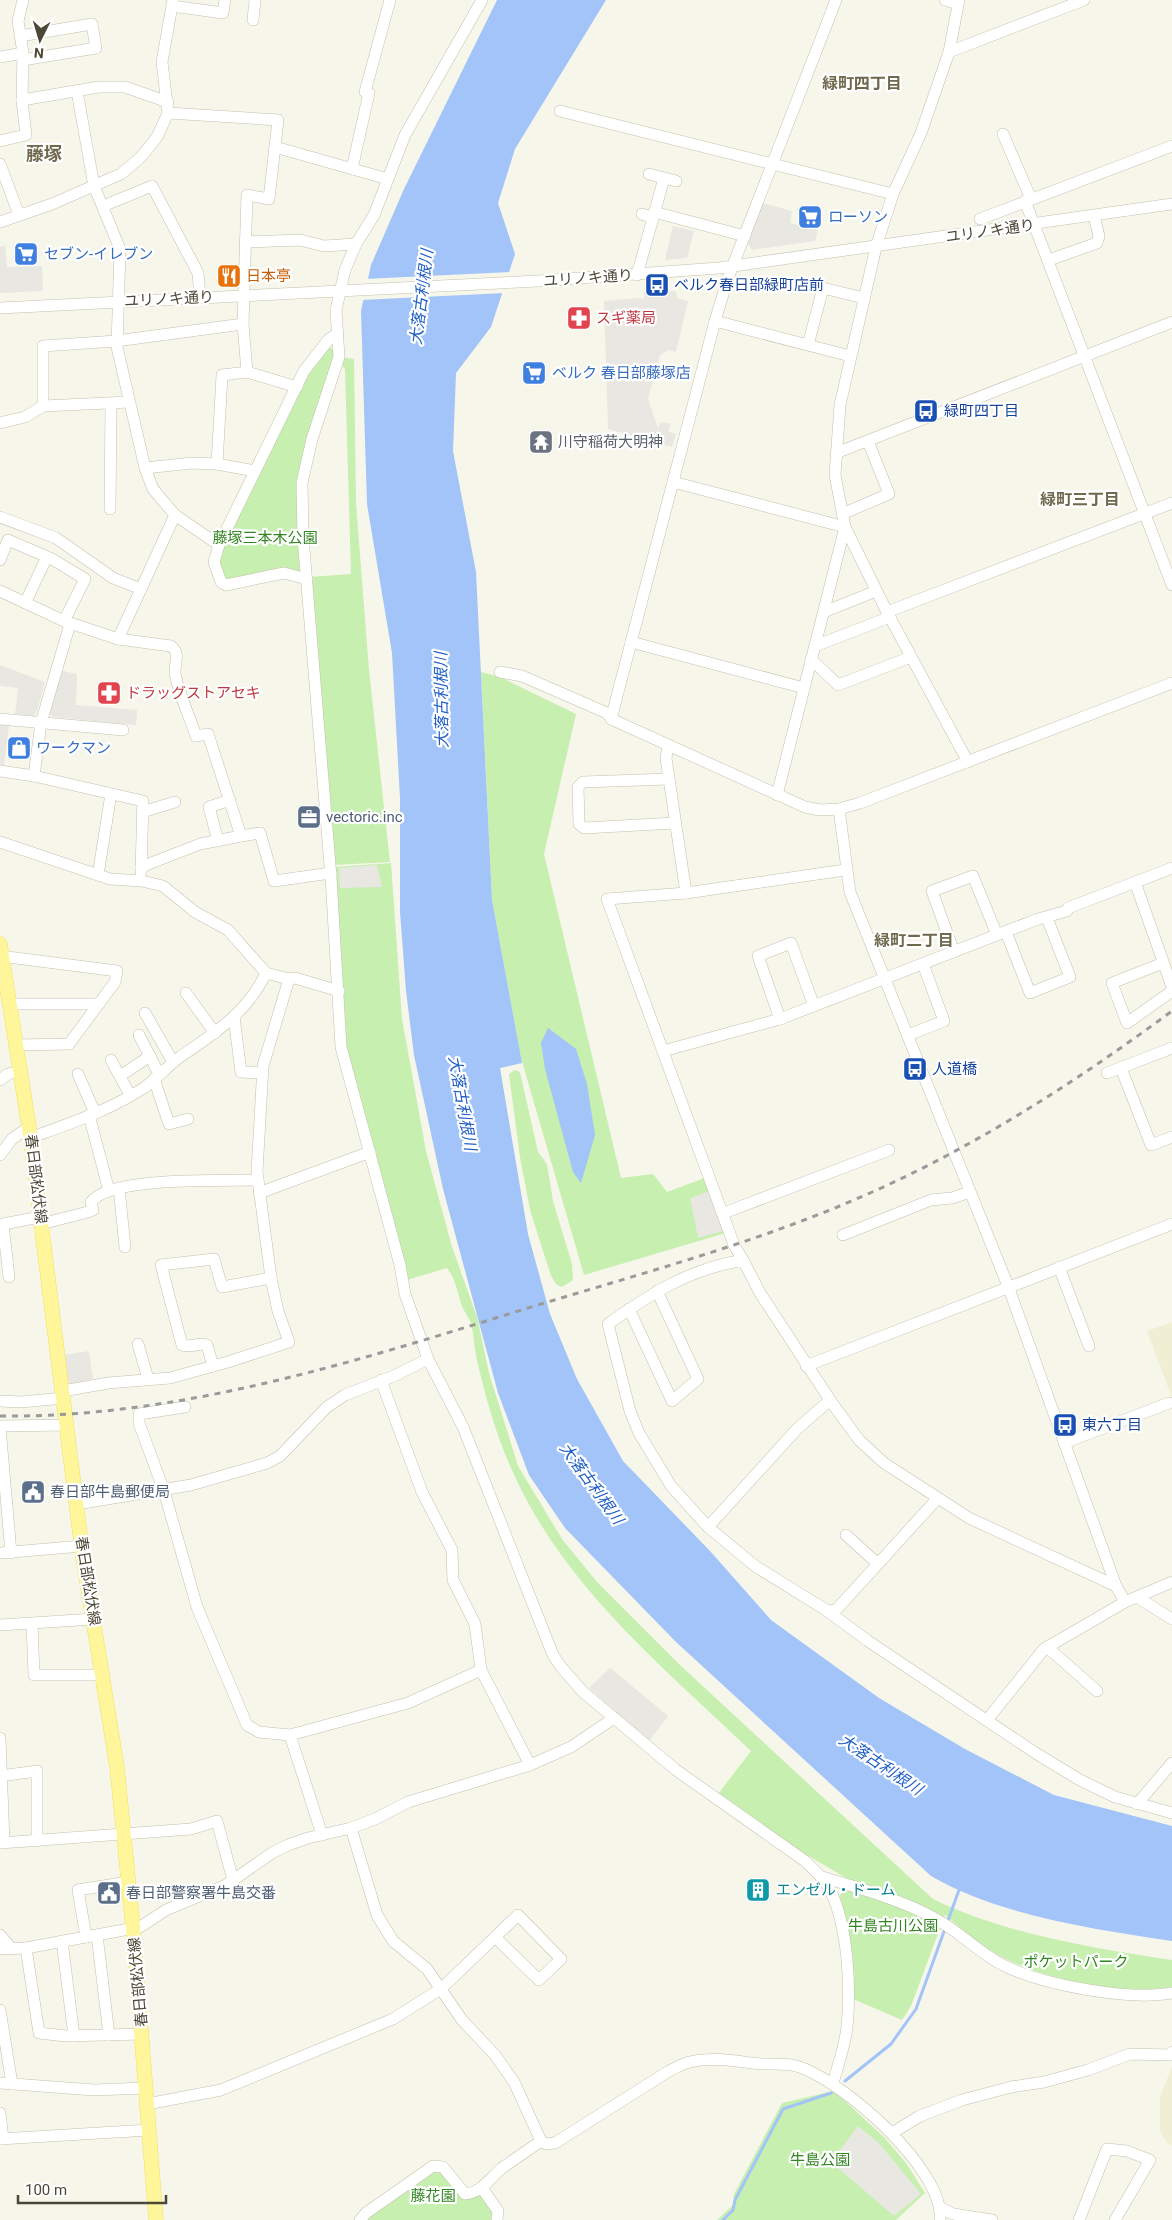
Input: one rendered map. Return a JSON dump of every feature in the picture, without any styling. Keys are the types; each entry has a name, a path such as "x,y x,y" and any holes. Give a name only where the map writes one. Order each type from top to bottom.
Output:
{"main road":[{"name":"春日部松伏線","path":"1,952 30,1132 82,1546 104,1675 117,1767 133,1928 156,2220"}],"street":[{"path":"0,141 26,135 22,100 23,56 18,21 23,0"},
{"path":"0,222 52,204 121,174 141,157 157,137 168,107 162,62 172,3 222,13 225,0"},
{"path":"253,20 255,0"},
{"path":"352,169 369,93 365,92 390,0"},
{"path":"482,0 421,103 405,135 374,214 356,244 336,310 339,357 312,439 302,483 301,505 331,873 341,1047 400,1265 405,1294 428,1359 463,1427 553,1655 583,1692 676,1770 805,1861 822,1877 835,1902 848,1976 846,2028 833,2083"},
{"path":"945,0 959,2 949,52 921,133 893,194 876,247 850,356 839,415 835,475 845,527 888,615 968,762"},
{"path":"949,52 1084,0"},
{"path":"611,719 715,321 733,266 833,1"},
{"path":"0,57 96,48 92,24 20,36"},
{"path":"22,100 76,91 125,87 168,107 278,120 269,199 247,195 243,295 243,324 247,372"},
{"path":"76,91 94,186 120,249 120,302 116,341 145,468 153,489 175,515 219,545"},
{"path":"560,111 893,194"},
{"path":"1003,134 1035,224 1172,584"},
{"path":"980,220 1172,146"},
{"path":"275,147 388,179"},
{"path":"0,164 19,215"},
{"path":"649,174 676,181"},
{"path":"637,275 650,215 664,178"},
{"path":"103,206 152,186 198,272 200,298"},
{"name":"ユリノキ通り","path":"0,308 243,295 340,292 637,275 733,266 1172,204"},
{"path":"650,215 745,236"},
{"path":"1049,260 1097,243 1099,236 1094,216"},
{"path":"245,242 300,240 324,246 356,244"},
{"path":"808,345 822,288 864,298"},
{"path":"715,321 850,356"},
{"path":"836,453 1172,322"},
{"path":"43,406 43,346 116,341 243,324"},
{"path":"307,579 284,573 226,585 221,582 214,562 219,545 298,387 304,371 329,338 338,333"},
{"path":"216,464 222,375 247,372 298,387"},
{"path":"0,423 25,417 43,406 129,402"},
{"path":"110,508 111,404"},
{"path":"842,514 890,494 868,441"},
{"path":"145,468 192,463 216,464 255,471"},
{"path":"673,482 845,527"},
{"path":"815,646 888,615 1172,503"},
{"path":"118,639 175,515"},
{"path":"0,517 56,538 113,578 141,589"},
{"path":"777,795 845,527"},
{"path":"0,560 8,540 47,557 85,579 67,622 41,723 34,776"},
{"path":"25,602 47,557"},
{"path":"0,591 67,622 118,639 174,648 176,652 175,673 196,736 208,734 241,836"},
{"path":"824,612 876,591"},
{"path":"631,642 804,688"},
{"path":"811,659 838,685 911,658"},
{"path":"500,672 522,676 607,712 611,719 668,746 805,807 820,810 840,809 1172,683"},
{"path":"0,719 124,730"},
{"path":"668,746 666,758 686,893"},
{"path":"0,771 34,776 143,801 142,881"},
{"path":"669,779 583,782 578,787 579,824 584,828 675,823"},
{"path":"98,875 111,794"},
{"path":"218,841 209,807 230,800"},
{"path":"142,812 174,802"},
{"path":"840,809 845,870 850,892 1008,1286 1116,1586 1125,1602"},
{"path":"141,867 200,844 260,833 274,881 331,873"},
{"path":"0,842 98,875 163,886 194,912 228,930 266,973 289,979 295,978 339,991"},
{"path":"662,1051 780,1019 1001,933 1047,918 1172,868"},
{"path":"845,870 686,893 607,899 662,1051 724,1213 734,1245 760,1293 806,1366 859,1440 884,1463 969,1518 1116,1586"},
{"path":"954,952 932,891 973,876 1030,993 1070,976 1047,918"},
{"path":"1135,882 1172,989 1126,1023 1112,983 1163,964"},
{"path":"780,1019 758,956 791,943 814,1006"},
{"path":"1,952 117,971 115,982 69,1044 16,1045"},
{"path":"908,1035 944,1021 923,964"},
{"path":"0,1155 12,1139 92,1114 142,1089 173,1062 215,1033 234,1017 258,988 266,973"},
{"path":"0,1401 20,1402 63,1395 108,1383 170,1378 289,1342 278,1311 270,1278 258,1180 262,1073 289,979"},
{"path":"186,993 215,1033"},
{"path":"10,1004 99,1004"},
{"path":"146,1013 173,1062"},
{"path":"234,1017 241,1072 262,1073"},
{"path":"139,1035 150,1056 169,1124 188,1119"},
{"path":"1107,1073 1172,1048"},
{"path":"120,1076 150,1056"},
{"path":"111,1060 130,1095"},
{"path":"1121,1068 1151,1145 1172,1137"},
{"path":"0,1080 8,1074 20,1071"},
{"path":"78,1074 114,1189 125,1248"},
{"path":"724,1213 889,1150"},
{"path":"260,1193 370,1152"},
{"path":"9,1277 3,1224 88,1212 92,1210 91,1202 95,1196 114,1189 158,1182 258,1180"},
{"path":"843,1235 931,1200 952,1198 970,1192"},
{"path":"806,1366 1008,1286 1172,1224"},
{"path":"213,1366 207,1345 202,1343 187,1347 182,1345 161,1265 214,1259 222,1287 270,1278"},
{"path":"743,1260 710,1266 692,1276 674,1281 608,1324 630,1411 639,1433 666,1478 708,1527 755,1566 829,1612 868,1641 987,1720 1080,1780 1115,1797 1172,1813"},
{"path":"1059,1267 1089,1346"},
{"path":"629,1309 672,1401 698,1379 657,1291"},
{"path":"138,1344 148,1379"},
{"path":"77,1504 164,1491 267,1463 280,1456 327,1407 345,1395 428,1359"},
{"path":"381,1380 422,1492 452,1550 453,1580 475,1624 481,1670 530,1765"},
{"path":"708,1527 797,1429 830,1400"},
{"path":"1064,1443 1169,1403"},
{"path":"185,1407 139,1414 140,1423 164,1491 197,1607 247,1725 258,1732 290,1735 408,1703 481,1670"},
{"path":"67,1426 0,1427 6,1553 82,1546"},
{"path":"829,1612 836,1610 937,1499"},
{"path":"846,1535 878,1564"},
{"path":"987,1720 1047,1647 1125,1602 1172,1582"},
{"path":"1137,1597 1172,1620"},
{"path":"0,1625 94,1619"},
{"path":"32,1624 34,1674 104,1675"},
{"path":"1047,1647 1097,1691"},
{"path":"0,1935 6,1949 26,1948 140,1927 166,1910 207,1894 233,1880 272,1852 308,1838 351,1828 375,1819 408,1802 530,1765 572,1748 614,1718"},
{"path":"290,1735 322,1835"},
{"path":"0,1738 2,1843 191,1829 217,1821 233,1880"},
{"path":"1137,1804 1172,1763"},
{"path":"1,1776 38,1770 38,1840"},
{"path":"351,1828 377,1915 384,1927 393,1941 427,1969 442,1988 462,2020 495,2055 514,2082 541,2142 546,2144 555,2143 670,2071 690,2062 714,2059 796,2066 833,2083 892,2133 931,2182 940,2214 992,2220"},
{"path":"822,1877 919,1911 947,1927 1004,1965 1032,1977 1110,1992 1154,1995 1172,1993"},
{"path":"109,2035 91,1936 78,1890 128,1882"},
{"path":"147,2104 230,2086 394,2019 442,1988 495,1937 518,1915 561,1959 539,1980 495,1937"},
{"path":"62,1941 74,2036"},
{"path":"26,1948 39,2033 74,2036 142,2034"},
{"path":"0,2010 6,2084 94,2090 146,2088"},
{"path":"892,2133 920,2116 962,2100 1011,2087 1044,2082 1130,2054 1171,2055 1172,2052"},
{"path":"0,2113 2,2139 149,2130"},
{"path":"360,2220 366,2213 434,2166 443,2168 464,2194 470,2194 482,2188 502,2169 541,2142"},
{"path":"1079,2220 1107,2149 1127,2151 1150,2160 1114,2220"},
{"path":"482,2188 498,2211 497,2220"}],"shaded area":[{"path":"762,203 792,211 790,223 818,230 815,241 752,250 747,242"},
{"path":"673,226 694,231 687,258 665,260"},
{"path":"5,245 7,267 42,266 43,291 0,293 0,247"},
{"path":"676,291 677,298 688,301 676,352 669,350 660,355 648,399 658,428 661,422 671,424 668,431 676,434 672,447 608,429 604,301 642,299 644,298 644,292"},
{"path":"0,665 45,682 37,711 33,716 15,714 18,688 0,686"},
{"path":"62,671 77,674 76,705 137,710 136,725 53,717 50,713"},
{"path":"0,724 9,725 4,767 0,766"},
{"path":"377,865 382,887 340,888 339,868"},
{"path":"710,1191 723,1231 698,1238 690,1198"},
{"path":"1172,1322 1172,1398 1147,1331"},
{"path":"89,1351 93,1379 71,1384 67,1381 63,1355"},
{"path":"610,1668 668,1716 649,1741 589,1688"},
{"path":"1172,2067 1172,2146 1167,2143 1160,2131 1160,2096"},
{"path":"858,2126 879,2143 921,2194 894,2216 831,2162"}],"green space":[{"name":"藤塚三本木公園","path":"326,345 334,350 333,356 354,359 356,504 369,670 390,862 334,865 309,577 351,574 345,369 340,364 306,448 303,575 226,581 218,569 222,547 313,363"},
{"path":"481,672 500,677 576,714 544,854 621,1178 653,1174 667,1192 710,1176 729,1232 584,1275 521,1058 492,900"},
{"name":"牛島古川公園","path":"391,863 402,1019 426,1151 452,1247 477,1317 489,1373 518,1466 562,1539 597,1582 681,1666 933,1899 989,1921 1050,1938 1112,1951 1172,1960 1172,1987 1131,1989 1109,1987 1086,1984 1042,1973 996,1954 945,1915 911,2006 902,2020 853,1999 838,1900 848,1879 805,1854 718,1794 751,1751 682,1687 616,1621 585,1586 557,1549 532,1510 500,1442 480,1373 471,1323 447,1268 407,1280 346,1045 334,867"},
{"path":"515,1070 520,1072 538,1152 547,1164 553,1201 572,1264 573,1280 562,1287 557,1285 551,1276 530,1210 520,1157 509,1074"},
{"name":"牛島公園","path":"834,2091 884,2137 906,2163 925,2193 896,2220 717,2220 733,2205 734,2194 782,2103"},
{"name":"藤花園","path":"437,2168 464,2195 481,2189 492,2212 491,2220 362,2220"}],"water":[{"name":"大落古利根川","path":"497,0 606,0 515,149 498,203 515,254 491,327 456,373 453,451 476,572 492,900 522,1063 500,1068 528,1234 550,1314 577,1379 623,1461 710,1551 771,1620 879,1698 965,1749 1054,1795 1172,1826 1172,1941 1080,1926 1017,1911 958,1890 931,1876 676,1642 565,1528 529,1475 498,1393 443,1189 414,1055 406,991 400,912 400,798 392,653 367,504 361,311 371,265 404,189"},
{"path":"548,1028 576,1049 587,1084 595,1135 581,1183 573,1172 545,1069 541,1043"}],"pier":[{"path":"512,272 505,293 361,300 365,279"}],"waterway":[{"path":"845,2081 891,2044 916,2009 959,1890"},
{"path":"723,2220 733,2210 735,2200 783,2109 831,2093"}],"railway":[{"path":"0,1416 64,1414 127,1408 190,1399 253,1386 377,1354 733,1245 825,1212 870,1193 949,1154 988,1133 1063,1087 1172,1011"}],"place":[{"name":"ローソン","path":"810,217"},
{"name":"セブン-イレブン","path":"26,254"},
{"name":"日本亭","path":"229,276"},
{"name":"ベルク春日部緑町店前","path":"657,285"},
{"name":"スギ薬局","path":"579,318"},
{"name":"ベルク 春日部藤塚店","path":"534,373"},
{"name":"緑町四丁目","path":"926,411"},
{"name":"川守稲荷大明神","path":"541,442"},
{"name":"ドラッグストアセキ","path":"109,693"},
{"name":"ワークマン","path":"19,748"},
{"name":"vectoric.inc","path":"309,817"},
{"name":"人道橋","path":"915,1069"},
{"name":"東六丁目","path":"1065,1425"},
{"name":"春日部牛島郵便局","path":"33,1492"},
{"name":"エンゼル・ドーム","path":"758,1890"},
{"name":"春日部警察署牛島交番","path":"109,1893"}],"district":[{"name":"緑町四丁目","path":"862,83"},
{"name":"藤塚","path":"44,154"},
{"name":"緑町三丁目","path":"1080,499"},
{"name":"緑町二丁目","path":"914,940"}],"park label":[{"name":"ポケットパーク","path":"1076,1962"}]}
